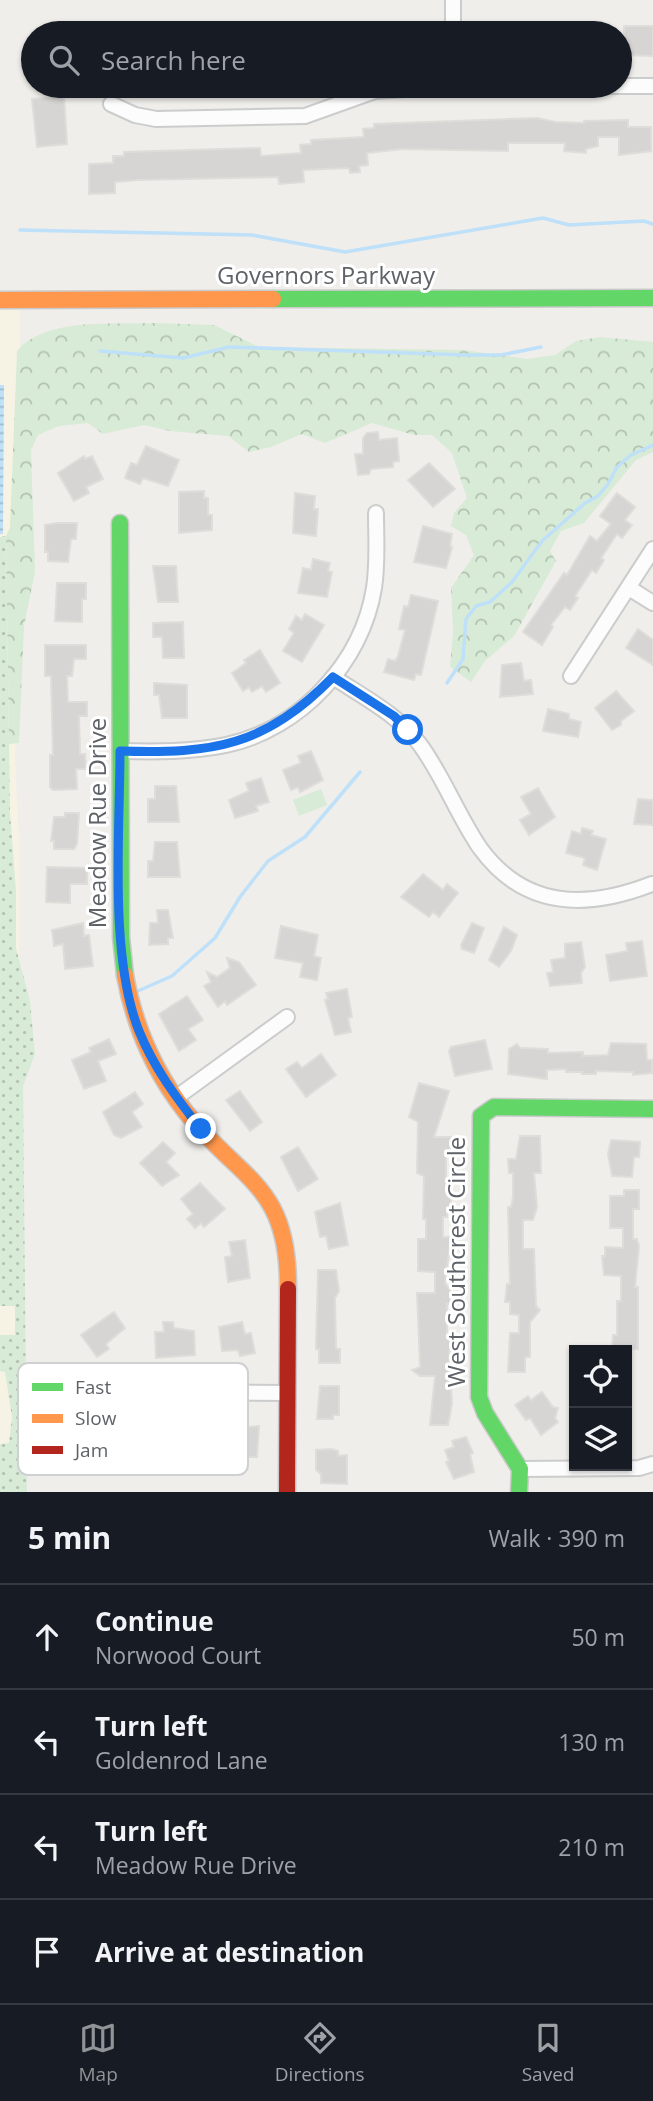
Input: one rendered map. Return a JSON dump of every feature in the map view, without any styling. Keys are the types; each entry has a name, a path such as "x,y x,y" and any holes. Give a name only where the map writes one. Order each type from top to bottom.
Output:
{"street":[{"path":"453,0 453,21"},
{"path":"632,86 653,86"},
{"path":"111,104 135,115 156,119 305,116 355,98"},
{"name":"Governors Parkway","path":"0,300 653,298"},
{"path":"120,751 197,750 250,738 291,717 333,677 358,640 368,615 377,566 376,513"},
{"name":"Meadow Rue Drive","path":"120,523 121,937 124,977 146,1048 177,1097 201,1129 266,1194 279,1220 287,1262 286,1492"},
{"path":"571,676 653,549"},
{"path":"629,588 653,603"},
{"path":"333,677 394,716 408,730 426,752 479,846 499,869 523,887 559,900 582,901 621,896 652,884"},
{"path":"177,1097 287,1017"},
{"name":"West Southcrest Circle","path":"520,1469 485,1413 479,1397 481,1120 488,1108 653,1108"},
{"path":"248,1393 287,1393"},
{"path":"519,1492 520,1469 639,1468 653,1464"}],"shaded area":[{"path":"0,310 20,310 20,607 15,759 19,844 20,1492 0,1492"}],"green space":[{"path":"153,323 214,325 259,347 463,350 527,359 555,355 576,341 600,337 653,342 653,452 636,460 584,523 561,531 550,551 556,561 514,636 485,661 471,682 450,667 453,632 451,588 474,555 466,535 451,526 454,513 467,498 452,453 432,435 414,435 372,423 325,443 302,434 271,447 249,452 228,436 170,431 144,425 103,434 88,423 59,426 38,435 31,450 35,572 24,626 19,743 9,744 6,536 10,527 17,351 29,340 62,328"},
{"path":"6,536 10,812 16,891 16,948 30,1001 35,1054 23,1086 26,1363 18,1363 18,1475 27,1475 27,1492 0,1492 0,1444 9,1443 12,1417 5,1372 0,1371 0,1335 15,1335 15,1306 0,1306 0,537"},
{"path":"321,789 327,805 299,816 293,800"}],"water":[{"path":"0,385 4,385 3,534 0,534"}],"building":[{"path":"632,26 653,26 653,56 632,55"},
{"path":"64,98 67,144 37,147 32,99"},
{"path":"537,118 584,123 628,120 628,127 651,127 651,151 619,155 619,137 598,137 598,146 586,149 586,153 564,151 565,143 508,143 508,151 402,149 367,153 368,165 359,166 360,172 350,173 349,168 303,170 304,182 279,184 278,177 138,180 115,182 115,193 89,194 89,164 113,163 113,156 124,156 124,152 260,148 261,156 301,153 300,145 311,144 311,140 364,137 363,129 374,128 374,124"},
{"path":"378,432 379,440 397,438 399,461 393,462 393,467 371,469 369,474 358,475 355,454 363,454 363,438 367,433"},
{"path":"146,446 179,460 168,486 143,478 140,484 125,478 131,463 137,465"},
{"path":"84,456 85,459 92,456 103,479 86,487 89,493 74,501 58,473"},
{"path":"429,463 455,489 433,507 408,480"},
{"path":"204,491 204,498 208,498 208,515 212,515 212,530 179,533 179,492"},
{"path":"295,493 315,496 314,509 318,509 316,536 293,533"},
{"path":"617,493 635,507 625,520 632,525 622,538 617,534 601,558 604,560 596,573 592,570 575,596 578,598 570,610 565,607 551,625 553,627 542,645 523,632 564,573 567,575 590,536 597,541 611,524 600,516"},
{"path":"77,523 76,539 71,539 68,562 48,561 48,552 45,552 45,525"},
{"path":"423,526 452,534 452,547 446,568 414,562"},
{"path":"313,559 330,563 328,571 332,572 327,597 298,593 303,568 311,570"},
{"path":"153,566 176,566 178,602 158,602"},
{"path":"57,583 86,583 86,599 82,599 82,622 55,621"},
{"path":"411,595 438,601 421,675 416,674 414,680 384,672 388,659 395,661 398,656 405,630 399,629 404,606 408,607"},
{"path":"305,614 324,625 302,662 283,651 294,633 289,629 296,616 302,620"},
{"path":"183,622 184,658 163,658 162,637 153,637 153,623"},
{"path":"638,629 653,640 653,665 626,648"},
{"path":"45,645 86,645 86,659 74,659 72,676 67,676 68,702 87,702 87,716 79,716 80,754 85,754 86,769 76,769 77,789 53,790 50,787 50,755 53,755 51,676 45,676"},
{"path":"260,650 280,683 266,692 262,686 252,692 249,687 243,691 232,673 246,663 244,660"},
{"path":"521,663 524,681 531,680 533,694 500,697 502,665"},
{"path":"154,683 187,685 187,718 162,718 159,695 154,695"},
{"path":"616,691 634,711 612,730 595,708"},
{"path":"548,709 569,714 569,719 581,722 578,737 543,731"},
{"path":"311,751 323,780 300,792 298,787 291,790 283,770 301,763 298,756"},
{"path":"261,778 269,802 256,806 258,811 235,818 229,800 249,791 246,783"},
{"path":"155,786 176,786 179,822 148,822 148,799 155,799"},
{"path":"538,788 555,817 529,835 520,820 531,814 521,797"},
{"path":"638,799 653,800 653,825 634,824"},
{"path":"65,813 79,813 77,844 74,849 54,849 54,841 51,841 54,817 65,817"},
{"path":"582,828 593,831 591,835 606,839 597,870 583,865 585,858 566,853 572,831 581,834"},
{"path":"155,842 177,842 180,877 148,877 148,861 153,861"},
{"path":"47,867 87,868 87,884 70,884 70,903 46,902"},
{"path":"423,874 443,890 447,884 458,893 439,917 433,912 429,917 401,897"},
{"path":"157,910 168,910 173,938 168,938 168,944 149,945 150,923 158,923"},
{"path":"83,923 84,936 89,935 93,966 65,969 63,944 54,946 52,930"},
{"path":"472,923 484,928 474,953 462,949 461,945"},
{"path":"281,926 318,935 314,956 321,958 317,980 300,977 303,963 275,958"},
{"path":"504,927 517,935 511,951 499,967 489,960"},
{"path":"642,941 647,976 610,981 606,955 627,951 626,943"},
{"path":"581,942 585,967 581,973 582,983 550,986 547,973 553,972 551,960 565,958 565,944"},
{"path":"227,958 239,962 256,985 227,1005 225,1001 218,1007 204,986 211,982 207,972 217,977 230,968"},
{"path":"347,989 352,1017 348,1018 351,1032 335,1035 325,1000 328,999 326,993"},
{"path":"187,996 203,1020 188,1029 196,1040 179,1051 159,1014"},
{"path":"109,1039 116,1054 98,1061 106,1081 84,1089 72,1060 91,1052 89,1048"},
{"path":"485,1040 492,1069 455,1076 449,1051 451,1047"},
{"path":"611,1043 646,1044 647,1060 652,1060 652,1073 633,1075 633,1072 596,1071 596,1074 582,1074 566,1072 566,1069 547,1070 547,1079 508,1074 509,1049 517,1044 520,1048 548,1049 548,1053 583,1052 583,1056 608,1055"},
{"path":"321,1054 336,1075 306,1097 286,1069 297,1062 302,1068"},
{"path":"419,1083 449,1091 434,1137 451,1137 451,1151 446,1151 446,1187 451,1193 451,1207 447,1207 447,1217 443,1217 443,1237 451,1237 445,1283 450,1290 450,1304 447,1304 447,1337 452,1337 452,1351 449,1351 452,1404 448,1425 430,1425 435,1376 420,1376 412,1370 420,1367 417,1293 435,1293 435,1272 418,1271 418,1239 426,1239 426,1219 423,1219 424,1176 417,1173 418,1122 409,1117"},
{"path":"240,1091 262,1122 250,1131 226,1100"},
{"path":"135,1092 143,1104 132,1112 142,1127 121,1138 114,1135 103,1112"},
{"path":"520,1136 540,1136 541,1173 534,1173 537,1207 533,1220 523,1220 523,1249 534,1249 536,1306 540,1310 530,1322 530,1357 525,1357 525,1372 508,1372 510,1333 519,1333 519,1315 510,1314 510,1302 505,1302 507,1284 510,1284 508,1207 511,1207 513,1197 513,1173 509,1173 508,1159 516,1159"},
{"path":"611,1140 640,1142 639,1157 634,1157 632,1177 612,1176 608,1154"},
{"path":"163,1142 175,1153 166,1162 179,1175 162,1186 140,1163"},
{"path":"298,1147 318,1179 298,1191 281,1157"},
{"path":"200,1183 225,1209 204,1227 201,1223 195,1228 187,1219 193,1214 181,1199"},
{"path":"624,1190 639,1190 639,1209 633,1209 633,1239 637,1239 639,1246 635,1287 638,1287 638,1349 632,1349 632,1345 612,1345 613,1335 617,1335 617,1301 621,1301 621,1276 604,1275 602,1256 605,1256 605,1247 623,1248 623,1228 610,1228 610,1196 624,1196"},
{"path":"340,1203 348,1245 329,1249 326,1236 320,1237 315,1212"},
{"path":"245,1240 250,1278 228,1282 225,1257 232,1256 229,1242"},
{"path":"318,1270 336,1270 339,1291 335,1298 336,1349 340,1349 340,1363 319,1363 319,1349 316,1349"},
{"path":"114,1312 125,1328 106,1344 109,1349 97,1357 81,1335"},
{"path":"163,1322 173,1322 174,1328 194,1331 195,1355 156,1358 155,1332 164,1332"},
{"path":"242,1322 245,1334 251,1333 255,1353 240,1356 238,1350 222,1351 219,1327"},
{"path":"320,1386 339,1386 339,1415 333,1415 333,1419 317,1419"},
{"path":"542,1392 553,1407 558,1408 555,1418 558,1422 541,1435 530,1418 526,1420 515,1405 528,1396 531,1400"},
{"path":"259,1426 257,1457 248,1457 248,1427"},
{"path":"466,1437 473,1453 470,1454 474,1472 454,1479 446,1462 449,1461 445,1450 454,1447 452,1441"},
{"path":"316,1450 338,1451 338,1456 347,1455 347,1484 321,1483 321,1474 316,1470"}],"waterway":[{"path":"20,230 252,235 345,252 543,218 569,225 644,221 653,224"},
{"path":"100,351 183,358 229,347 465,355 501,355 541,347"},
{"path":"447,683 463,659 466,619 476,606 490,602 512,582 542,541 585,503 598,496 617,467 631,455 653,445"},
{"path":"138,991 172,976 215,938 240,897 268,861 305,837 360,772"}],"traffic: fast":[{"path":"273,299 653,298"},
{"path":"120,523 121,937 125,975"},
{"path":"519,1492 520,1469 485,1413 479,1397 481,1116 494,1107 653,1109"}],"traffic: slow":[{"path":"0,300 273,299"},
{"path":"125,975 134,1012 147,1047 174,1096 206,1135 258,1187 271,1205 280,1226 286,1254 288,1289"}],"traffic: jam":[{"path":"287,1492 288,1289"}],"route":[{"path":"201,1129 159,1072 146,1048 132,1011 124,977 121,950 120,751 197,750 250,738 291,717 333,677 394,716 408,730"}]}
